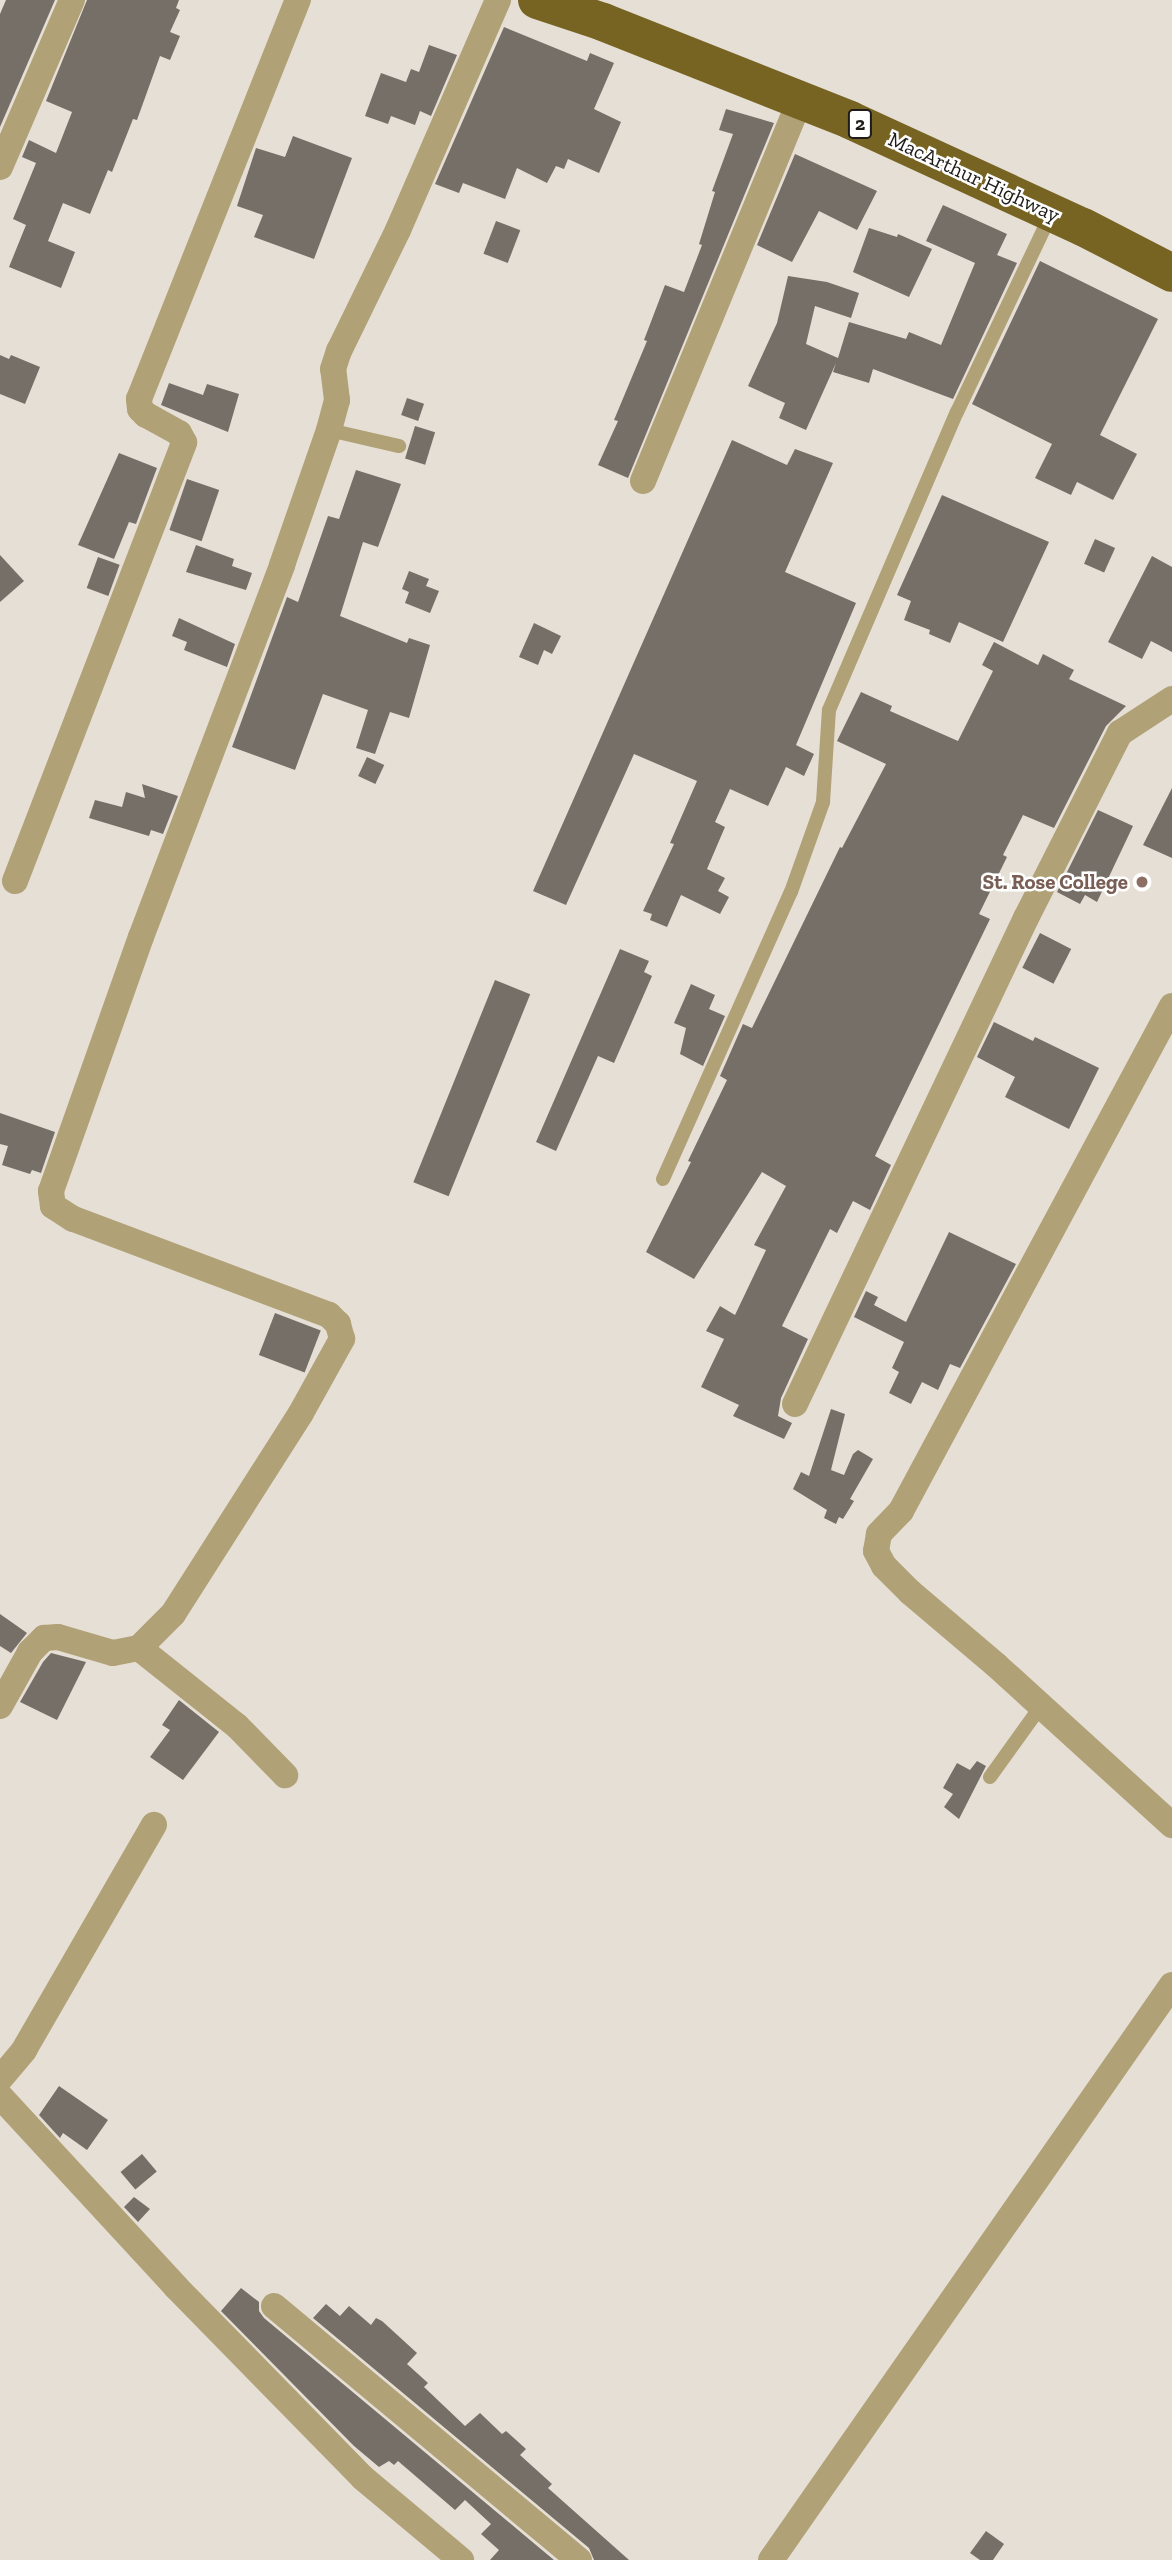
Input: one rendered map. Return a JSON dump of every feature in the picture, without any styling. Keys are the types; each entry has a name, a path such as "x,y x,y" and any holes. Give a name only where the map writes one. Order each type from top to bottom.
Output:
{"highway":[{"name":"MacArthur Highway","path":"537,0 615,27 850,120 1172,272"}],"street":[{"path":"0,167 72,0"},
{"path":"15,881 184,442 179,433 146,415 140,409 139,400 298,0"},
{"path":"0,1706 30,1652 44,1638 58,1637 113,1653 139,1648 173,1614 301,1413 342,1339 338,1324 329,1315 73,1219 53,1206 51,1191 141,937 282,565 329,430 337,400 333,369 339,351 398,230 498,0"},
{"path":"643,481 800,100"},
{"path":"795,1404 1026,918 1120,733 1172,699"},
{"path":"1172,1006 901,1511 879,1534 876,1551 884,1566 910,1592 1172,1825"},
{"path":"139,1648 237,1726 285,1775"},
{"path":"0,2079 24,2050 153,1825"},
{"path":"771,2560 1172,1985"},
{"path":"0,2096 176,2287 363,2479 461,2560"},
{"path":"274,2306 579,2560"}],"lane":[{"path":"663,1179 791,892 823,802 829,710 957,412 1051,213"},
{"path":"329,430 399,446"},
{"path":"990,1777 1041,1706"}],"building":[{"path":"6,0 55,0 0,127 0,14"},
{"path":"87,0 179,0 176,8 180,10 170,32 180,36 170,60 160,56 137,120 133,119 112,172 108,170 90,214 63,203 48,241 75,252 61,288 9,267 26,225 13,219 36,163 22,157 29,140 56,153 72,112 46,101"},
{"path":"504,27 587,61 590,53 614,63 594,109 621,122 599,173 568,159 564,169 556,166 547,183 517,168 505,199 463,183 459,193 435,184"},
{"path":"429,45 457,55 431,116 420,111 415,125 391,116 388,124 365,116 381,73 406,82 411,69 419,72"},
{"path":"726,109 774,123 628,478 598,465 618,421 614,420 647,341 644,340 665,285 684,292 702,245 699,244 715,192 712,191 733,134 719,130"},
{"path":"293,136 352,158 314,259 254,237 263,215 237,206 256,148 285,157"},
{"path":"795,154 877,191 857,230 819,211 792,262 757,245"},
{"path":"943,205 1007,234 997,255 1017,263 953,399 873,369 869,383 833,372 836,363 806,430 779,418 785,403 748,386 777,323 788,276 827,282 859,293 851,318 815,306 806,344 838,358 849,322 906,339 909,332 941,345 975,263 926,241"},
{"path":"496,221 520,230 508,263 483,254"},
{"path":"869,228 897,237 898,234 932,249 909,297 853,272"},
{"path":"1040,261 1158,319 1100,435 1137,454 1113,500 1077,482 1071,495 1035,478 1052,444 972,404"},
{"path":"0,355 9,359 11,355 40,367 25,404 0,394"},
{"path":"169,383 203,395 207,384 239,394 228,432 161,405"},
{"path":"407,398 424,404 418,421 401,415"},
{"path":"415,426 435,432 425,465 405,459"},
{"path":"732,440 787,465 795,449 833,463 785,572 856,603 796,745 814,754 804,776 786,767 768,806 730,789 715,822 725,827 707,869 725,878 718,891 729,897 720,914 681,895 667,927 650,920 652,914 643,911 674,844 670,843 697,781 634,754 566,905 533,891"},
{"path":"119,453 157,468 136,524 129,522 114,559 78,545"},
{"path":"356,470 401,484 378,547 363,542 340,616 407,643 409,638 430,645 409,718 390,712 375,754 356,748 368,710 323,694 295,770 232,747 287,597 298,602 328,516 339,519"},
{"path":"187,479 219,490 202,541 169,530"},
{"path":"942,495 1049,542 1003,642 959,622 950,643 929,634 930,630 904,620 911,601 897,595"},
{"path":"1095,539 1115,548 1104,573 1084,564"},
{"path":"196,545 234,559 232,566 252,573 246,590 186,572"},
{"path":"0,555 24,581 0,602"},
{"path":"1152,556 1172,567 1172,652 1151,641 1142,659 1108,642"},
{"path":"98,557 120,565 108,596 87,588"},
{"path":"409,571 429,579 426,586 439,591 430,613 405,603 409,592 402,589"},
{"path":"179,618 235,644 227,667 184,650 187,642 172,636"},
{"path":"534,623 561,636 552,654 544,650 538,665 519,657"},
{"path":"994,642 1038,665 1043,654 1074,670 1069,679 1126,706 1106,726 1054,828 1023,815 1003,855 1007,857 979,914 990,919 875,1156 891,1165 870,1210 853,1201 837,1233 830,1229 782,1326 808,1339 781,1398 778,1416 792,1423 784,1439 733,1416 739,1405 701,1387 724,1339 706,1331 720,1306 735,1315 766,1250 754,1245 786,1186 762,1172 694,1279 646,1252 691,1162 688,1161 727,1080 720,1076 743,1024 752,1028 840,847 842,848 886,764 837,741 861,692 892,706 890,711 958,741 993,671 982,665"},
{"path":"367,757 384,765 375,784 358,776"},
{"path":"142,784 178,796 163,834 151,830 149,836 89,818 95,800 122,807 126,792 145,798"},
{"path":"1172,788 1172,858 1143,845"},
{"path":"1098,810 1133,826 1097,902 1085,895 1080,904 1057,892"},
{"path":"1040,933 1071,949 1053,984 1022,968"},
{"path":"620,949 649,961 644,972 652,976 614,1063 598,1056 556,1151 536,1142"},
{"path":"495,980 530,994 449,1196 413,1182"},
{"path":"691,984 715,995 709,1009 725,1016 703,1066 680,1054 686,1028 674,1023"},
{"path":"994,1022 1033,1041 1035,1037 1099,1068 1069,1129 1005,1097 1015,1077 977,1057"},
{"path":"0,1113 55,1132 41,1173 32,1170 30,1174 2,1165 8,1146 0,1144"},
{"path":"949,1232 1016,1264 960,1368 950,1364 938,1390 922,1382 911,1404 889,1393 899,1372 892,1368 904,1342 854,1317 866,1291 878,1297 874,1305 906,1322"},
{"path":"275,1313 321,1331 305,1373 259,1355"},
{"path":"831,1409 845,1414 831,1470 844,1475 853,1454 858,1450 873,1459 850,1499 854,1501 843,1519 839,1517 836,1524 824,1518 827,1510 793,1489 801,1472 809,1476"},
{"path":"0,1614 27,1633 11,1653 0,1646"},
{"path":"51,1653 86,1662 57,1720 20,1702"},
{"path":"179,1700 219,1732 183,1780 150,1757 170,1730 162,1725"},
{"path":"977,1761 986,1766 959,1819 944,1807 953,1794 943,1788 957,1763 970,1770"},
{"path":"59,2086 108,2120 87,2150 63,2133 60,2138 39,2115"},
{"path":"142,2154 157,2172 135,2190 121,2172"},
{"path":"134,2197 150,2209 138,2222 124,2207"},
{"path":"241,2288 259,2302 259,2311 264,2318 554,2560 490,2560 499,2550 481,2534 491,2524 465,2500 455,2510 398,2461 394,2465 389,2461 379,2467 354,2446 221,2311"},
{"path":"326,2304 340,2316 349,2306 371,2325 376,2318 382,2321 417,2353 407,2364 428,2383 424,2387 465,2426 480,2413 502,2434 506,2431 526,2449 520,2455 552,2484 548,2488 629,2560 594,2560 589,2548 313,2318"},
{"path":"986,2531 1004,2544 993,2560 980,2560 970,2553"}],"place":[{"name":"St. Rose College","path":"1142,882"}]}
